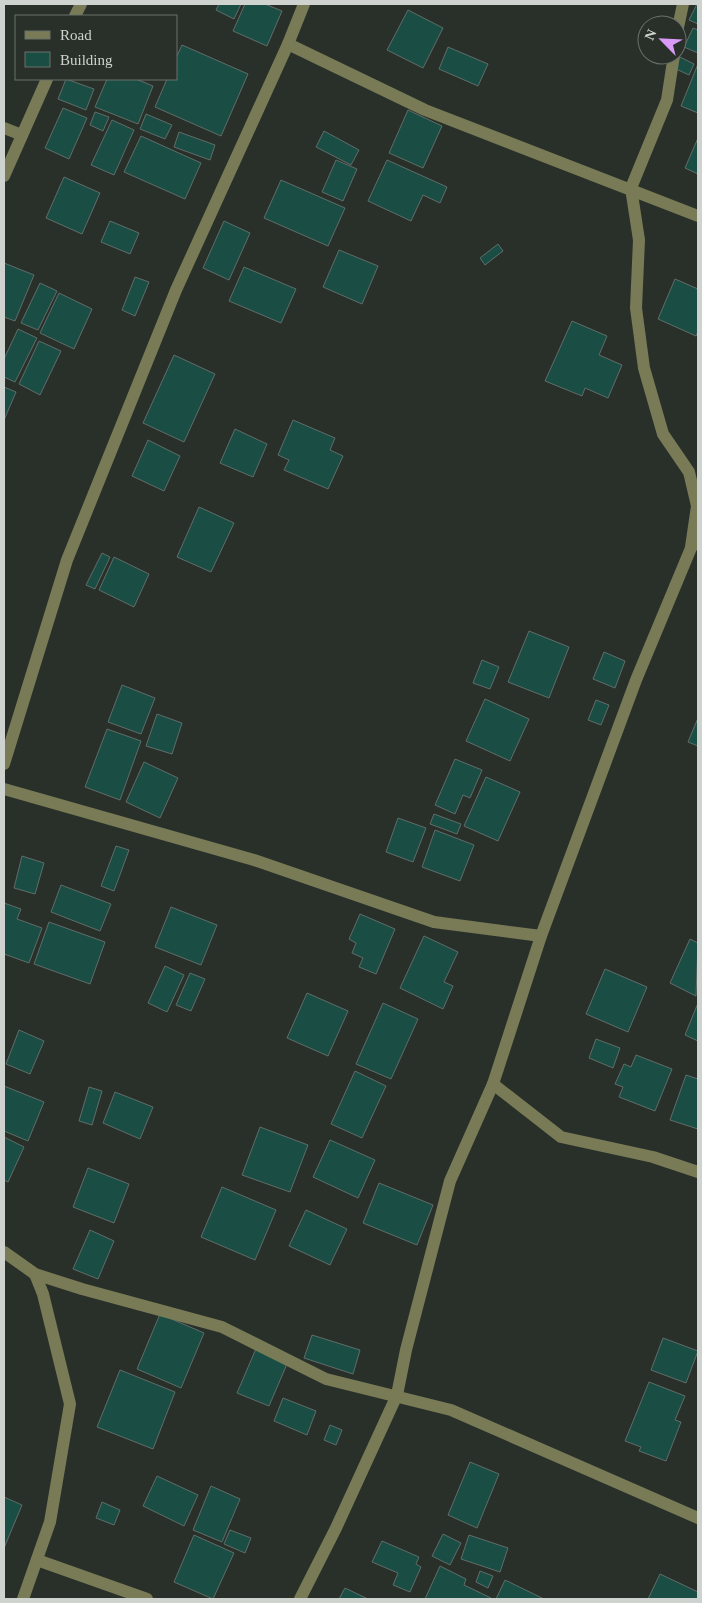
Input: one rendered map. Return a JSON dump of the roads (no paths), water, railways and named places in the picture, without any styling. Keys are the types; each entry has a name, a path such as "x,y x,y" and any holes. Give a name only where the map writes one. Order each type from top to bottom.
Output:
{"street":[{"path":"4,764 67,560 176,290 288,44 304,4"},
{"path":"288,44 425,110 631,188 698,216"},
{"path":"300,1599 336,1528 397,1395 406,1350 450,1181 493,1084 541,936 636,680 695,543 697,506 689,472 663,434 644,368 636,308 639,240 631,188 667,100 672,65"},
{"path":"4,176 47,80"},
{"path":"4,128 22,135"},
{"path":"4,789 254,860 434,922 541,936"},
{"path":"493,1084 561,1137 653,1157 698,1172"},
{"path":"4,1252 35,1274 82,1289 222,1327 326,1379 452,1410 698,1518"},
{"path":"23,1599 50,1522 70,1404 42,1294 35,1274"},
{"path":"37,1560 147,1599"}]}
